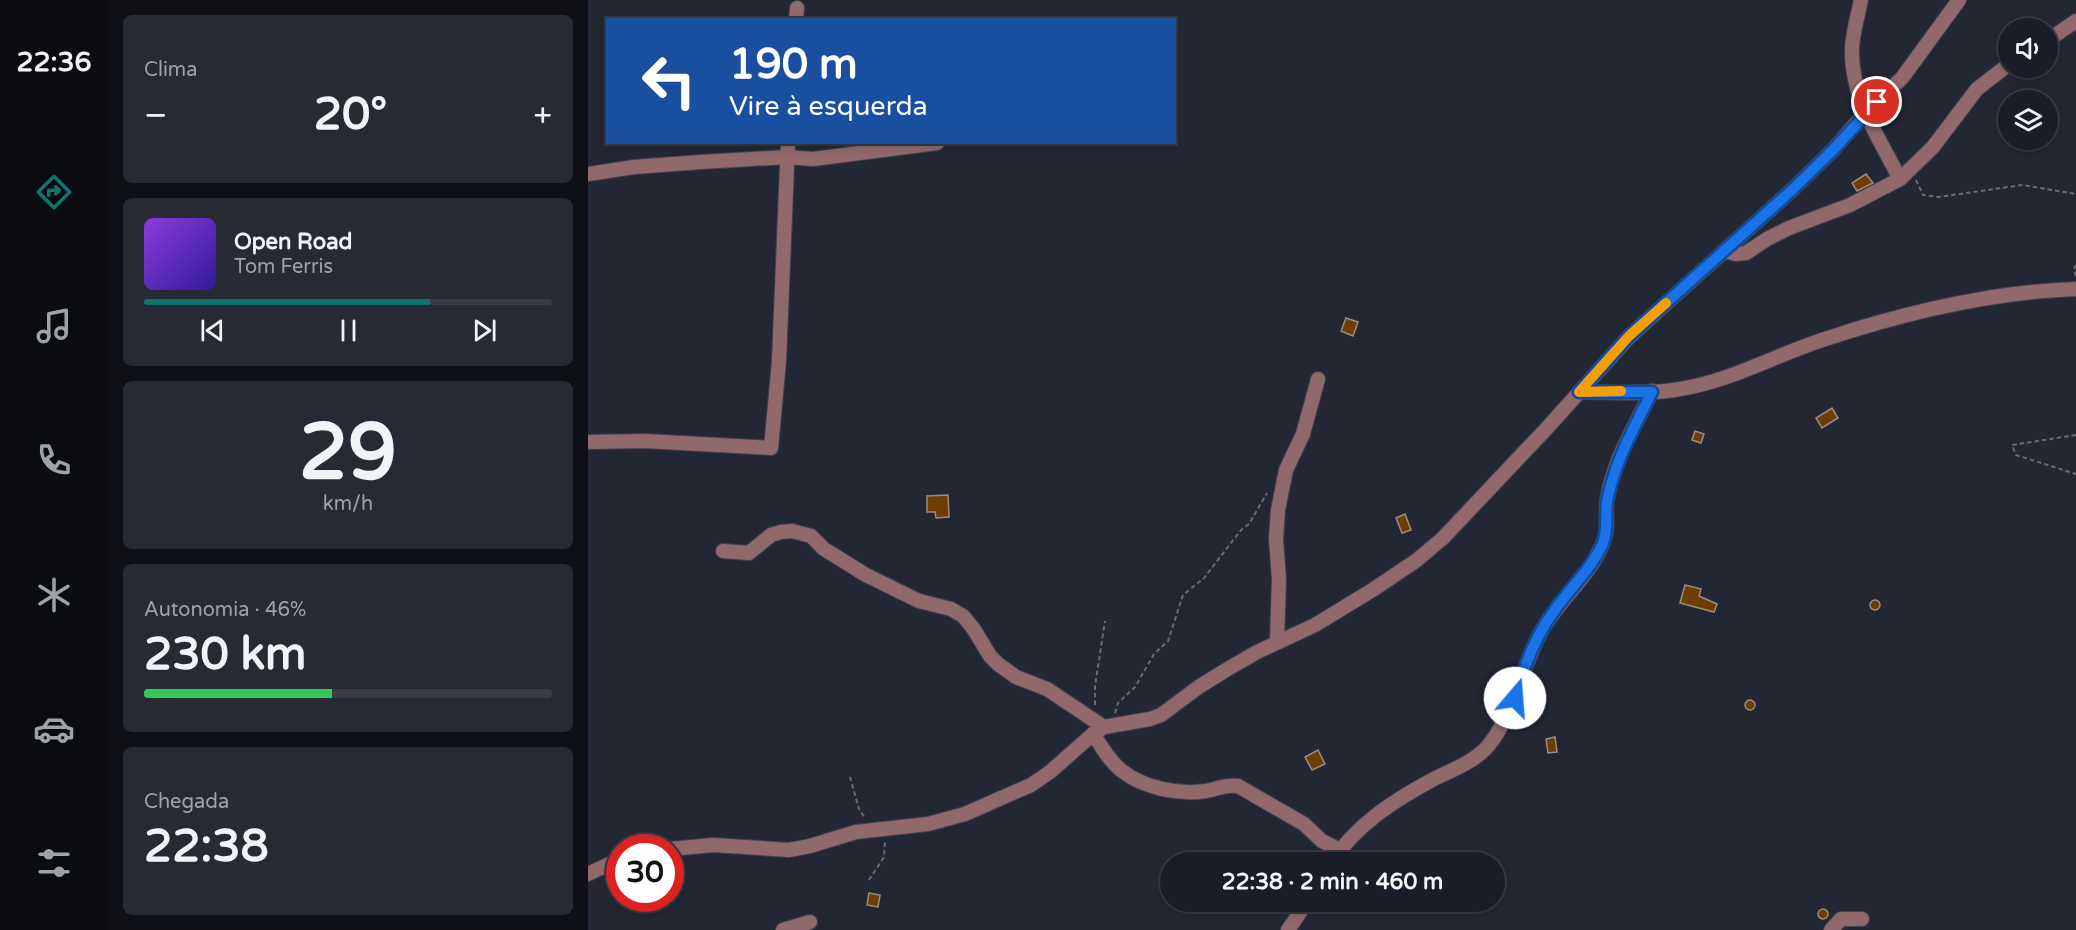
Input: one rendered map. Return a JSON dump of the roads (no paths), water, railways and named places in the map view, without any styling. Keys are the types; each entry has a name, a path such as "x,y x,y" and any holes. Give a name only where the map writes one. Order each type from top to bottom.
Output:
{"street":[{"path":"1862,0 1852,48 1853,69 1859,100 1900,179"},
{"path":"684,848 713,845 789,850 855,832 928,824 965,814 1031,785 1050,772 1098,727 1150,719 1161,714 1200,686 1278,642 1340,611 1417,560 1443,538 1479,500 1629,336 1725,251 1833,150 1865,113 1902,78 1959,0"},
{"path":"2058,33 2076,21"},
{"path":"1725,251 1736,254 1746,253 1789,228 1850,205 1900,179 1933,147 1977,89 1998,73"},
{"path":"588,442 645,441 771,448 779,361 788,144"},
{"path":"588,174 634,167 787,157 813,159 928,144"},
{"path":"1579,392 1652,392 1679,389 1747,371 1828,338 1877,323 1946,306 2019,294 2076,289"},
{"path":"1278,642 1279,579 1276,539 1278,510 1286,470 1303,434 1318,379"},
{"path":"723,551 749,553 771,535 781,532 792,531 812,536 824,549 866,575 919,601 951,609 963,616 998,664 1016,677 1047,689 1098,727 1109,758 1135,779 1169,791 1208,791 1226,784 1238,786 1304,824 1322,841 1340,850 1373,817 1414,790 1475,758 1491,742 1515,698 1529,657 1541,632 1551,615 1583,575 1604,540 1607,500 1617,466 1652,392"},
{"path":"588,874 606,866"},
{"path":"1288,930 1300,912"},
{"path":"1831,930 1841,919 1862,919"},
{"path":"783,930 810,922"}]}
